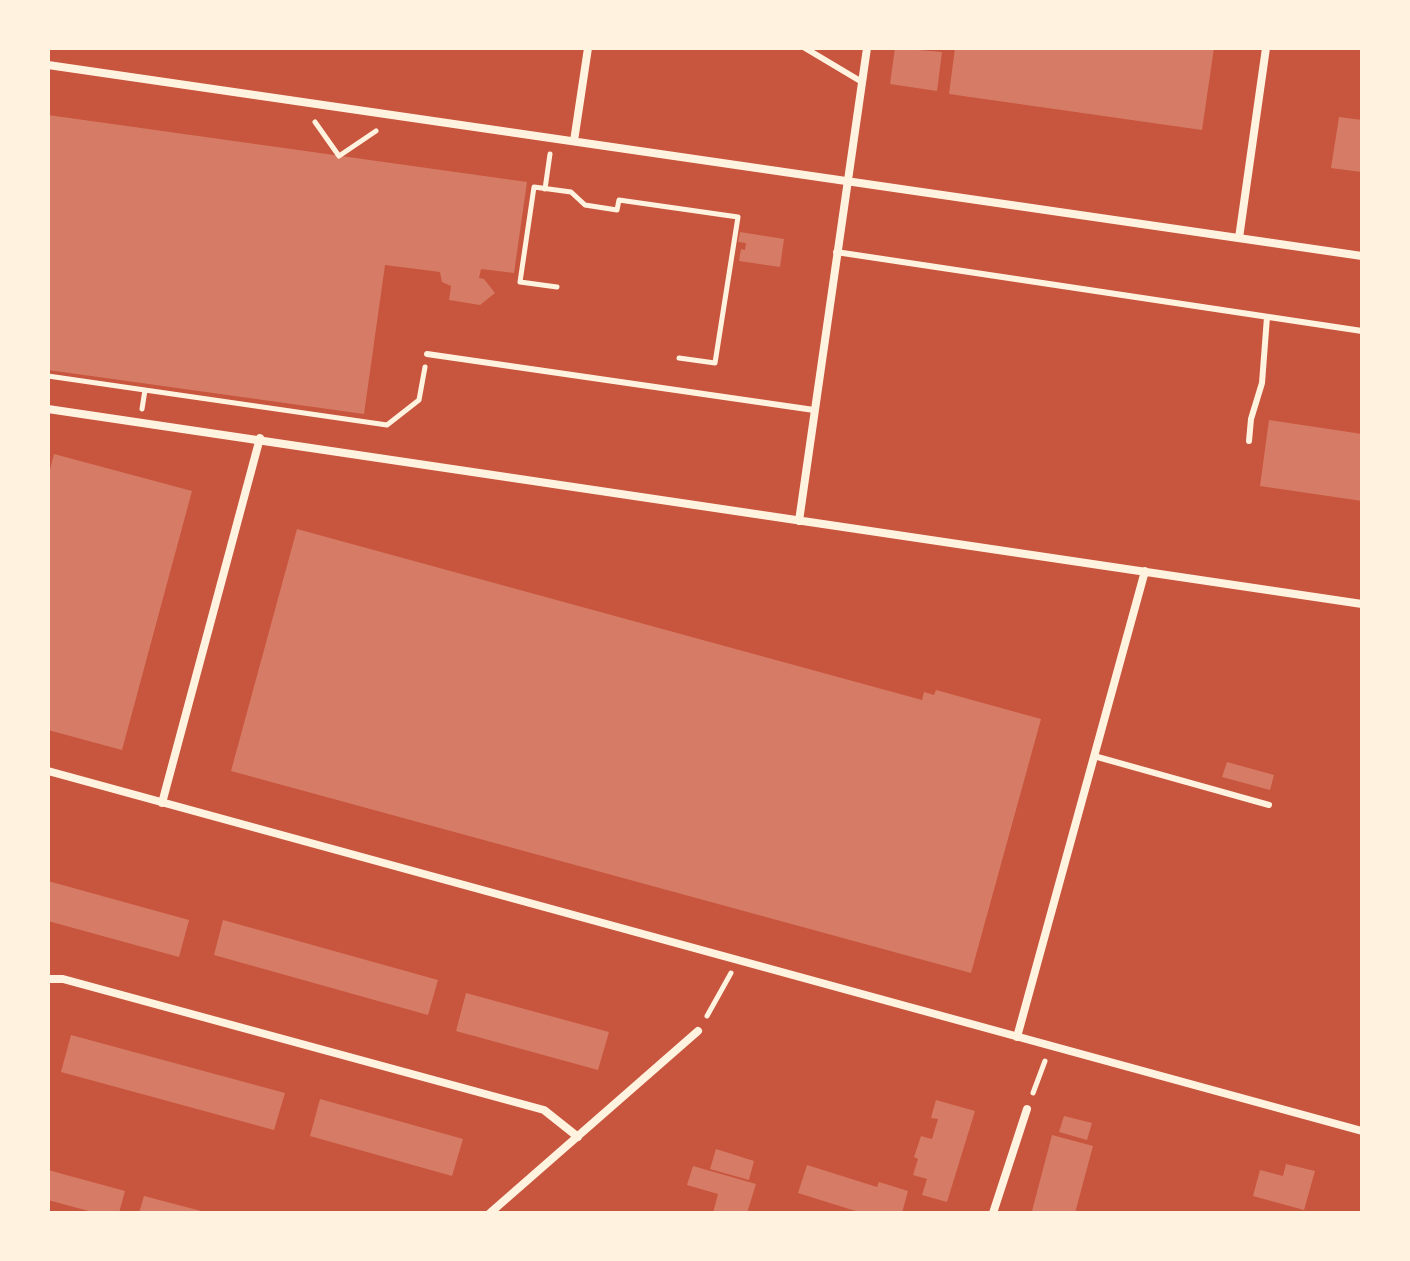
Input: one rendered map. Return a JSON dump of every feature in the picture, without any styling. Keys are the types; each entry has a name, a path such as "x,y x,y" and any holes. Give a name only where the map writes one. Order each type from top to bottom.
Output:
{"street":[{"path":"574,141 588,48"},
{"path":"799,521 867,48"},
{"path":"1239,238 1266,48"},
{"path":"48,65 1362,256"},
{"path":"48,409 260,438 1362,604"},
{"path":"162,803 260,438"},
{"path":"1017,1037 1145,571"},
{"path":"48,771 1362,1131"},
{"path":"48,979 63,979 544,1110 578,1137"},
{"path":"490,1213 698,1031"},
{"path":"993,1213 1027,1109"}],"lane":[{"path":"805,48 862,82"},
{"path":"836,252 1362,331"},
{"path":"1249,441 1251,419 1262,383 1267,317"},
{"path":"427,354 814,410"},
{"path":"1094,756 1269,805"}],"path":[{"path":"300,101 339,156 400,116"},
{"path":"545,189 552,138"},
{"path":"557,287 520,282 534,187 571,192 585,205 617,210 619,200 738,217 715,363 679,358"},
{"path":"48,376 387,425 419,400 427,354"},
{"path":"698,1031 738,961"},
{"path":"1027,1109 1050,1046"}],"building":[{"path":"895,48 942,52 937,91 890,84"},
{"path":"955,48 1214,48 1202,130 949,94"},
{"path":"48,115 527,182 514,273 481,269 479,278 484,279 495,293 480,305 449,300 451,286 442,282 440,272 385,265 364,414 48,370"},
{"path":"1339,117 1362,120 1362,172 1331,168"},
{"path":"740,232 784,239 780,267 739,261 741,249 745,250 746,243 738,242"},
{"path":"1269,420 1362,434 1362,501 1260,486"},
{"path":"54,454 192,491 122,750 48,730 48,477"},
{"path":"297,529 922,700 924,692 934,695 936,690 1041,719 971,973 231,771"},
{"path":"1227,762 1274,775 1270,790 1222,777"},
{"path":"48,881 189,920 179,957 48,921"},
{"path":"223,920 438,980 428,1015 214,955"},
{"path":"466,993 609,1032 598,1070 456,1031"},
{"path":"71,1035 285,1093 274,1130 61,1072"},
{"path":"320,1099 463,1139 452,1176 310,1136"},
{"path":"936,1100 975,1111 947,1202 922,1195 927,1179 913,1175 918,1159 914,1157 921,1136 932,1139 938,1119 931,1118"},
{"path":"1064,1116 1092,1123 1087,1140 1059,1132"},
{"path":"1052,1135 1093,1146 1075,1213 1032,1211"},
{"path":"716,1149 754,1161 749,1180 710,1169"},
{"path":"1286,1164 1315,1171 1304,1210 1253,1196 1260,1170 1283,1176"},
{"path":"807,1165 877,1187 879,1182 908,1191 902,1213 862,1213 798,1193"},
{"path":"693,1166 756,1184 747,1213 713,1213 718,1194 687,1185"},
{"path":"48,1170 125,1191 119,1213 96,1213 48,1200"},
{"path":"144,1196 205,1212 205,1213 139,1213"}]}
